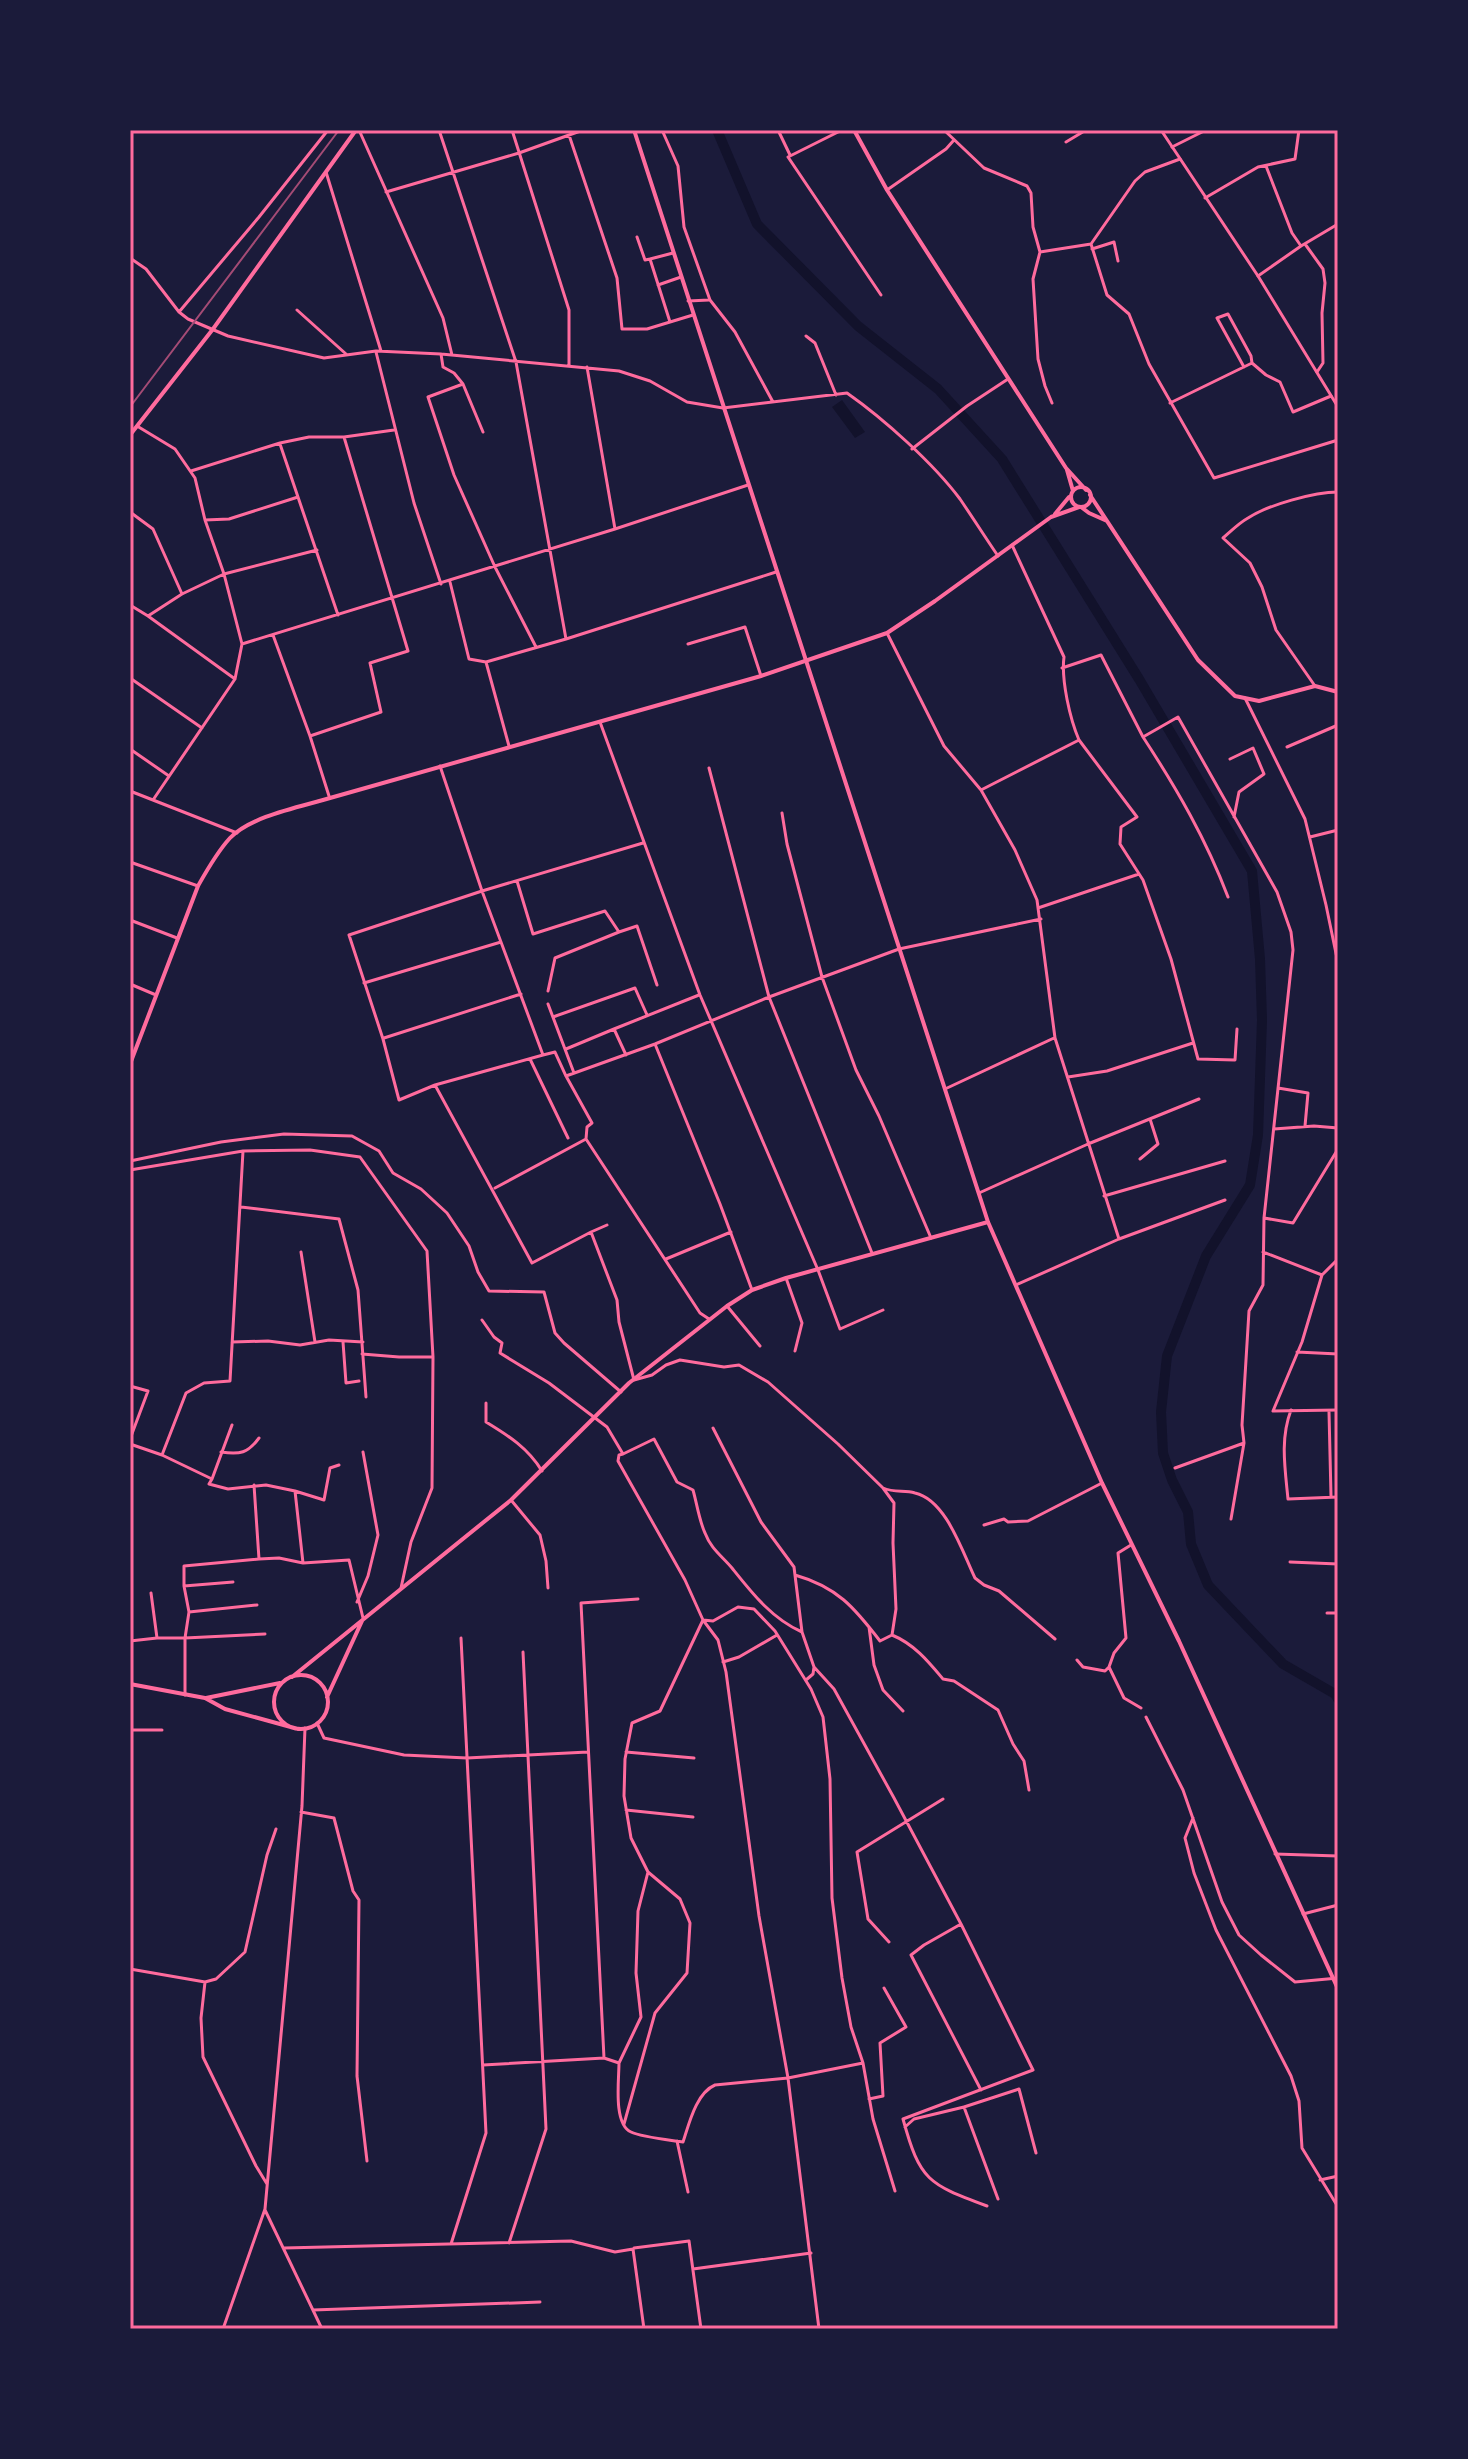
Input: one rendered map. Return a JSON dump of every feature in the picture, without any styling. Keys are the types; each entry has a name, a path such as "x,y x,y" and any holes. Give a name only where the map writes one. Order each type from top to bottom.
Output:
{"main road":[{"path":"130,435 213,329 357,130"},
{"path":"634,130 988,1222 1102,1483 1179,1641 1338,1989"},
{"path":"854,130 887,190 1008,379 1066,468 1090,495 1198,660 1235,696 1259,701 1315,686 1338,692"},
{"path":"1066,468 1072,502 1107,521"},
{"path":"1053,516 1072,493 1081,488 1086,490"},
{"path":"130,1064 133,1048 198,886 212,861 237,833 259,821 330,798 761,676 887,633 1053,516 1088,504 1090,495"},
{"path":"130,1684 205,1698 282,1683 511,1500 634,1380 727,1306 752,1290 786,1278 988,1222"},
{"path":"205,1698 225,1709 298,1729 317,1723 326,1711 327,1697 363,1619"},
{"path":"292,1677 310,1677 324,1688 327,1697"},
{"path":"282,1683 274,1698 277,1715 298,1729"}],"street":[{"path":"179,312 328,130"},
{"path":"357,130 443,318 452,355"},
{"path":"439,130 516,362 566,639"},
{"path":"512,130 569,310 569,365"},
{"path":"386,192 519,153 583,130"},
{"path":"662,130 678,166 684,227 710,300 735,332 773,402"},
{"path":"778,130 790,155 788,157 881,295"},
{"path":"790,155 842,130"},
{"path":"944,130 984,168 1027,186 1031,193 1033,227 1040,252 1033,279 1038,359 1052,403"},
{"path":"1066,142 1086,130"},
{"path":"1161,130 1258,276 1338,407"},
{"path":"1172,147 1206,130"},
{"path":"1205,198 1258,167 1295,159 1299,130"},
{"path":"569,135 617,278 622,329 647,329 693,315"},
{"path":"887,190 946,149 954,140"},
{"path":"1091,247 1135,181 1145,172 1180,159"},
{"path":"1266,166 1292,233 1323,269 1323,363 1316,373"},
{"path":"326,172 378,351 414,503 441,584"},
{"path":"1258,276 1338,224"},
{"path":"637,237 645,260 673,253"},
{"path":"1040,252 1114,242 1118,261"},
{"path":"1091,247 1107,295 1129,314 1149,364 1214,478 1338,440"},
{"path":"130,258 146,269 188,319 228,336 324,358 378,351 619,371 650,381 687,402 723,408 847,393 912,449 958,497 998,556"},
{"path":"650,259 670,322"},
{"path":"658,285 681,277"},
{"path":"688,301 710,300"},
{"path":"297,310 346,354"},
{"path":"1244,367 1217,318 1228,314 1252,363 1280,382 1293,412 1331,396"},
{"path":"806,336 815,343 836,395"},
{"path":"441,354 443,367 454,373 463,384 483,432"},
{"path":"1170,403 1252,363"},
{"path":"587,367 615,529"},
{"path":"912,449 1008,379"},
{"path":"463,384 428,397 454,475 495,567 536,647"},
{"path":"137,426 175,449 195,478 242,644 235,679 153,800"},
{"path":"191,471 309,437 344,437 395,430"},
{"path":"310,736 381,712 370,663 408,651 344,437"},
{"path":"280,443 338,615"},
{"path":"242,644 441,584 748,485"},
{"path":"1315,686 1276,630 1262,587 1250,563 1223,538 1248,517 1302,497 1338,492"},
{"path":"205,520 229,519 298,497"},
{"path":"130,512 153,529 182,594"},
{"path":"1012,545 1064,657 1062,668 1079,740 1137,817 1121,827 1120,844 1139,874 1171,959 1198,1059 1235,1060 1237,1029"},
{"path":"148,616 182,594 224,574 317,550"},
{"path":"450,581 469,659 486,662 776,572"},
{"path":"130,605 235,679"},
{"path":"688,644 745,627 761,676"},
{"path":"887,633 944,746 981,790 1015,850 1038,908 1055,1038 1119,1239"},
{"path":"273,635 330,798"},
{"path":"1062,668 1101,655 1143,737 1212,854 1228,897"},
{"path":"486,662 509,746"},
{"path":"130,678 202,728"},
{"path":"1245,698 1305,819 1338,963"},
{"path":"1143,737 1178,717 1277,892 1291,932 1293,950 1264,1218 1263,1285 1249,1311 1242,1425 1244,1443 1231,1519"},
{"path":"600,722 700,995 818,1270 840,1329 883,1310"},
{"path":"1287,747 1337,726 1338,733"},
{"path":"981,790 1079,740"},
{"path":"1230,759 1253,748 1264,774 1239,792 1234,817"},
{"path":"130,749 169,776"},
{"path":"440,766 482,891 543,1055"},
{"path":"709,768 769,997 873,1254"},
{"path":"130,791 237,833"},
{"path":"782,813 787,844 822,977 856,1070 931,1238"},
{"path":"1310,837 1338,830"},
{"path":"643,843 349,935 399,1100 435,1085 555,1052 592,1123 587,1127 586,1139 700,1313 709,1319"},
{"path":"130,862 198,886"},
{"path":"1038,908 1139,874"},
{"path":"517,881 533,934 605,911 619,932"},
{"path":"566,1076 899,949 1041,919"},
{"path":"130,920 177,938"},
{"path":"548,991 555,958 637,926 657,985"},
{"path":"364,983 501,942"},
{"path":"130,984 156,995"},
{"path":"553,1017 635,988 648,1016"},
{"path":"383,1039 521,994"},
{"path":"566,1049 700,995"},
{"path":"548,1004 574,1073"},
{"path":"614,1029 626,1055"},
{"path":"945,1089 1055,1038"},
{"path":"1068,1077 1107,1071 1193,1043"},
{"path":"655,1044 752,1290"},
{"path":"530,1059 568,1138"},
{"path":"435,1085 532,1263 607,1225"},
{"path":"1278,1088 1308,1093 1305,1126"},
{"path":"979,1193 1199,1099"},
{"path":"1140,1159 1158,1144 1150,1119"},
{"path":"1273,1129 1305,1126 1338,1128"},
{"path":"130,1161 221,1142 284,1134 352,1136 364,1141 379,1151 393,1173 421,1189 447,1213 469,1246 489,1291 544,1292 555,1333 621,1392"},
{"path":"493,1189 586,1139"},
{"path":"1264,1218 1293,1223 1338,1149"},
{"path":"130,1170 243,1151 310,1150 360,1157 427,1251 433,1357 432,1488 411,1542 401,1588"},
{"path":"162,1455 186,1393 204,1383 230,1381 243,1151"},
{"path":"1104,1196 1225,1161"},
{"path":"1016,1285 1119,1239 1225,1200"},
{"path":"241,1207 339,1219 358,1290 366,1397"},
{"path":"591,1232 617,1300 619,1322 634,1380 652,1375 680,1360 724,1367 739,1365 768,1382 883,1488 894,1503 896,1609 892,1635"},
{"path":"666,1259 731,1232"},
{"path":"301,1252 315,1342"},
{"path":"1263,1252 1322,1275"},
{"path":"1338,1259 1322,1275 1297,1352 1273,1411 1338,1410"},
{"path":"786,1278 802,1323 795,1351"},
{"path":"727,1306 760,1346"},
{"path":"482,1320 502,1343 500,1353 549,1383 607,1427 623,1454"},
{"path":"232,1342 268,1341 300,1345 329,1340 363,1342"},
{"path":"343,1342 346,1383 359,1381"},
{"path":"1297,1352 1338,1354"},
{"path":"362,1354 433,1357"},
{"path":"130,1386 148,1391 130,1441 212,1479"},
{"path":"486,1403 486,1422 518,1442 533,1456 542,1471"},
{"path":"1291,1410 1285,1427 1283,1454 1288,1499 1338,1497"},
{"path":"1329,1411 1331,1496"},
{"path":"232,1425 209,1484 228,1489 266,1485 324,1500 330,1468 339,1465"},
{"path":"713,1428 761,1522 794,1567 802,1632 814,1667 834,1689 961,1924 1033,2070 903,2119 913,2155 929,2179 945,2191 987,2206"},
{"path":"221,1452 241,1454 252,1448 259,1438"},
{"path":"802,1632 786,1625 767,1608 716,1553 705,1534 693,1490 677,1482 654,1439 619,1455 618,1461 685,1580 703,1620 718,1640 738,1753 759,1916 788,2078 819,2329"},
{"path":"1175,1468 1244,1443"},
{"path":"357,1602 368,1576 378,1535 363,1452"},
{"path":"984,1525 1004,1519 1008,1522 1028,1521 1102,1483"},
{"path":"254,1485 259,1559"},
{"path":"883,1488 892,1492 915,1493 935,1502 975,1578 999,1591 1055,1639"},
{"path":"295,1491 303,1563"},
{"path":"511,1500 540,1535 548,1588"},
{"path":"1077,1660 1083,1667 1105,1671 1126,1638 1118,1553 1131,1545"},
{"path":"185,1695 185,1638 189,1612 184,1566 279,1558 303,1563 349,1560 363,1619"},
{"path":"1290,1562 1338,1564"},
{"path":"795,1575 814,1580 838,1593 855,1608 880,1641 892,1635 903,1639 925,1657 943,1679 954,1681 998,1710 1024,1761 1029,1790"},
{"path":"184,1586 233,1582"},
{"path":"151,1593 157,1638"},
{"path":"604,2058 581,1603 638,1599"},
{"path":"189,1612 257,1605"},
{"path":"703,1620 713,1621 738,1607 754,1609 777,1634 823,1717 830,1779 832,1898 842,1978 873,2119 895,2191"},
{"path":"1327,1613 1338,1613"},
{"path":"624,2125 655,2013 687,1973 690,1923 680,1899 648,1872 631,1838 624,1796 626,1752 632,1723 660,1711 703,1620"},
{"path":"869,1627 874,1665 883,1690 903,1711"},
{"path":"130,1641 265,1634"},
{"path":"723,1662 739,1657 777,1634"},
{"path":"451,2244 486,2133 461,1638"},
{"path":"509,2243 546,2129 523,1652"},
{"path":"805,1680 813,1674 814,1667"},
{"path":"1109,1667 1124,1698 1141,1708"},
{"path":"1146,1717 1183,1790 1222,1902 1239,1935 1295,1982 1335,1978"},
{"path":"317,1723 324,1738 404,1755 467,1758 588,1752"},
{"path":"223,2329 265,2209 301,1812 305,1728"},
{"path":"130,1730 162,1730"},
{"path":"626,1752 694,1758"},
{"path":"889,1942 868,1919 857,1852 943,1799"},
{"path":"626,1810 693,1817"},
{"path":"301,1812 334,1818 353,1891 359,1900 357,2076 367,2161"},
{"path":"1193,1818 1185,1838 1194,1873 1216,1930 1291,2076 1299,2101 1302,2148 1338,2207"},
{"path":"130,1969 205,1982 216,1979 245,1952 276,1829"},
{"path":"1275,1854 1338,1856"},
{"path":"648,1872 638,1911 636,1973 641,2017 619,2063 619,2109 630,2132 683,2142 702,2095 708,2088 788,2078 863,2063"},
{"path":"1303,1914 1338,1905"},
{"path":"961,1924 911,1955 981,2090"},
{"path":"205,1982 201,2018 203,2057 267,2184"},
{"path":"869,2099 883,2096 880,2043 906,2027 884,1988"},
{"path":"483,2065 604,2058 619,2063"},
{"path":"905,2127 914,2119 1019,2089 1036,2153"},
{"path":"964,2107 998,2199"},
{"path":"677,2141 688,2192"},
{"path":"1320,2180 1338,2176"},
{"path":"265,2209 322,2329"},
{"path":"284,2248 571,2241 615,2252 689,2241 701,2329"},
{"path":"633,2249 644,2329"},
{"path":"693,2269 811,2253"},
{"path":"313,2310 540,2302"}],"shaded area":[{"path":"842,400 865,432 855,438 832,407"}],"waterway":[{"path":"717,130 757,224 858,326 938,389 1002,459 1139,679 1252,871 1262,1020 1258,1135 1250,1185 1206,1256 1167,1356 1161,1412 1163,1453 1188,1512 1191,1544 1208,1585 1283,1664 1335,1694 1338,1699"}],"railway":[{"path":"130,407 339,130"}]}
